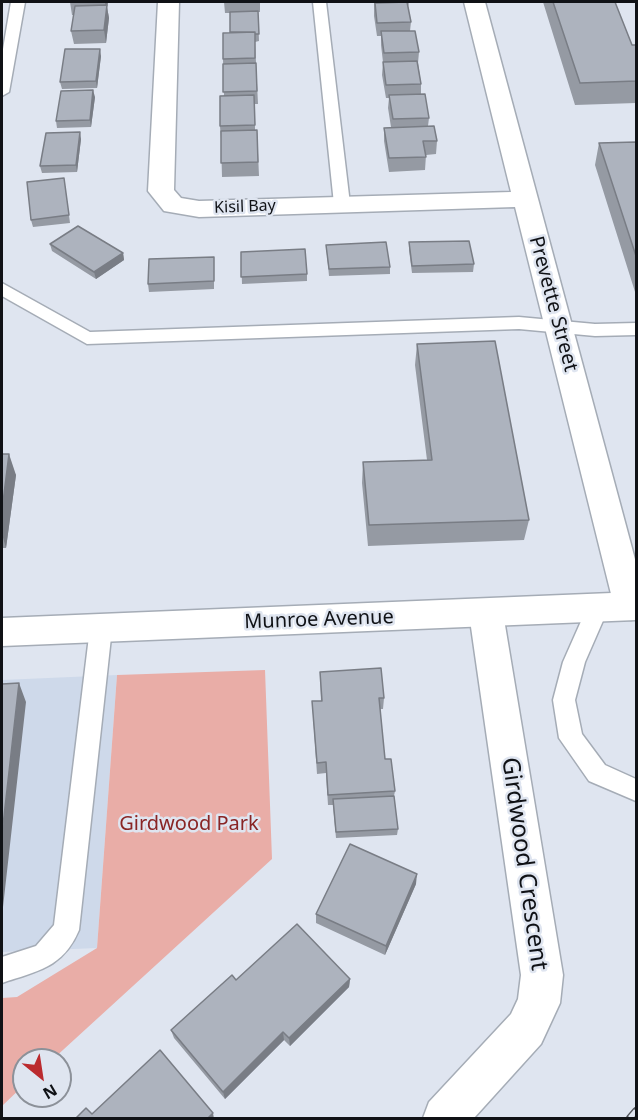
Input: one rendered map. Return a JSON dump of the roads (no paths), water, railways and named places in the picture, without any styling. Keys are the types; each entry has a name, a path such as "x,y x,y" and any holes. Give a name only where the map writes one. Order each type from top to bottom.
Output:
{"street":[{"name":"Kisil Bay","path":"168,2 161,191 173,205 199,208 526,199"},
{"name":"Prevette Street","path":"475,2 560,327 622,606"},
{"name":"Munroe Avenue","path":"2,632 622,606"},
{"name":"Girdwood Crescent","path":"445,1119 526,1029 539,1003 542,975 486,612"}],"lane":[{"path":"2,92 18,2"},
{"path":"319,2 342,204"},
{"path":"2,289 87,338 519,323 595,330 636,329"},
{"path":"622,606 574,662 564,700 571,738 597,773 636,790"},
{"path":"2,970 44,956 66,930 101,628"}],"railway":[{"path":"630,1118 636,1111"}],"park label":[{"name":"Girdwood Park","path":"189,824"}]}
